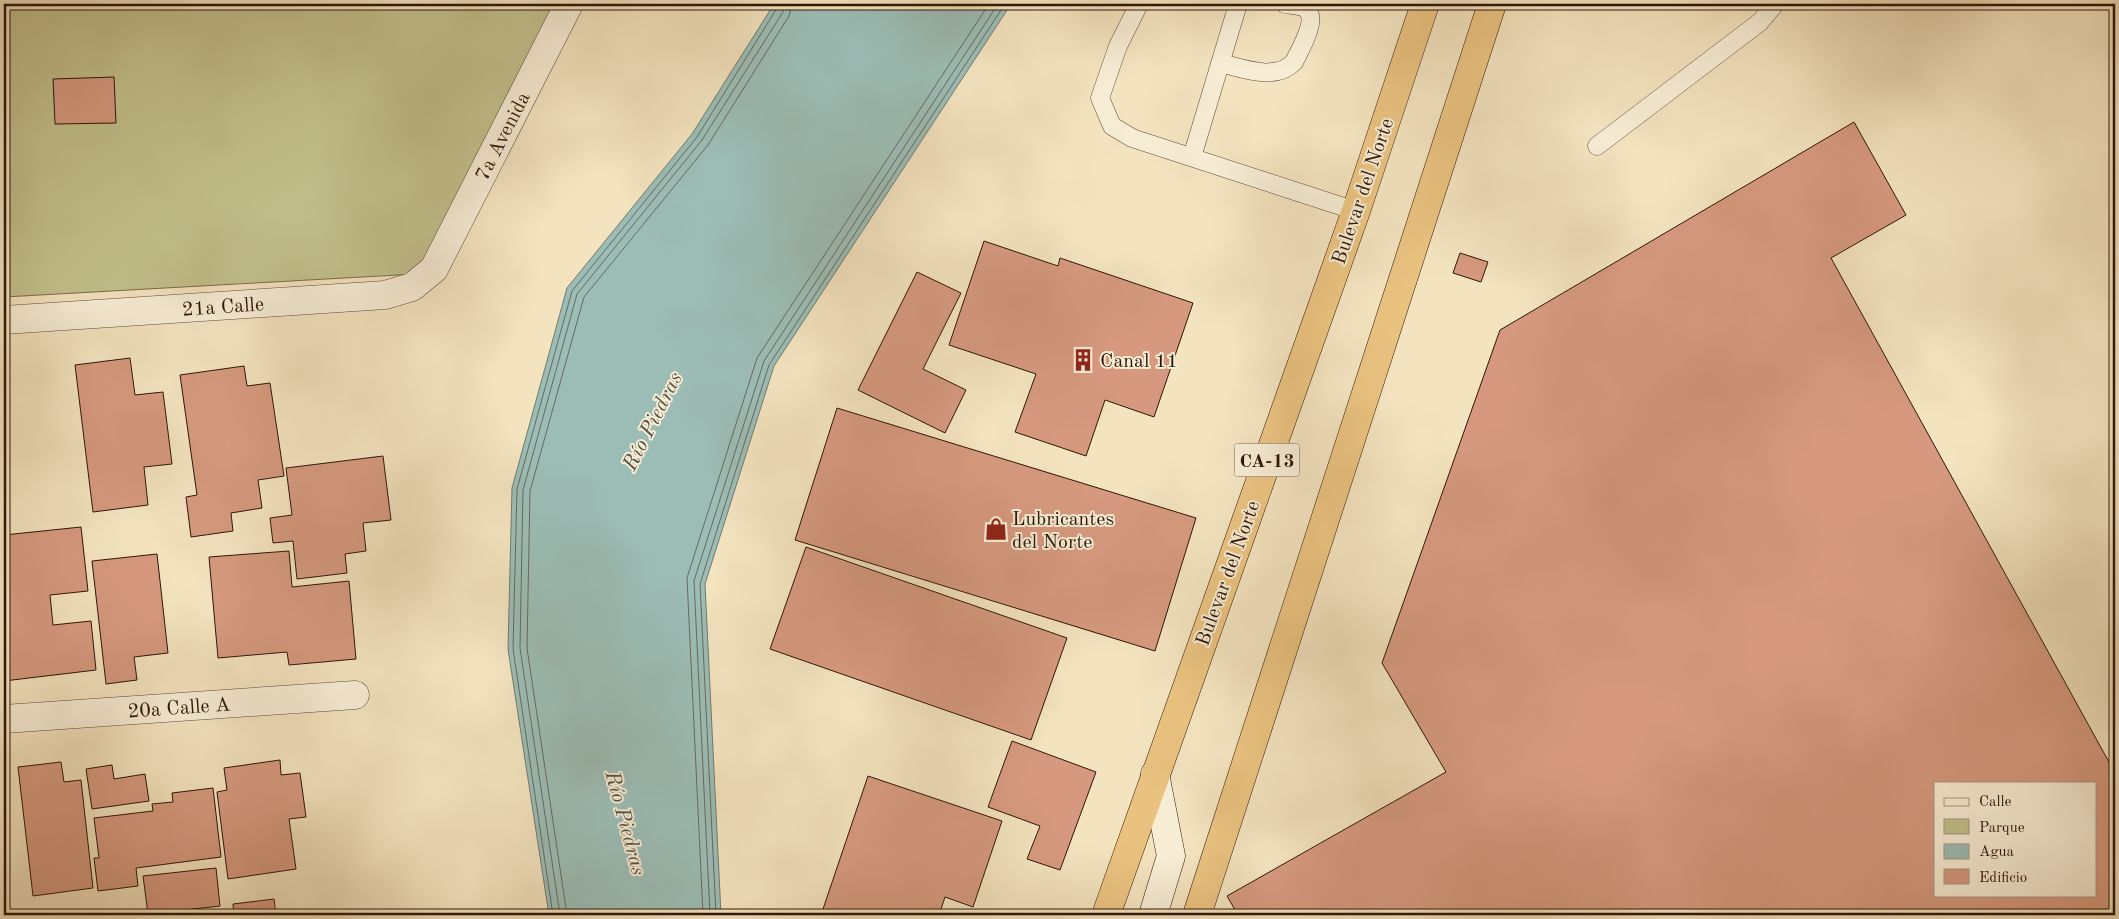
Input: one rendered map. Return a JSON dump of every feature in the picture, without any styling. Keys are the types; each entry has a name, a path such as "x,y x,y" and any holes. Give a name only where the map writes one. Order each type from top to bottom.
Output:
{"highway":[{"name":"Bulevar del Norte","path":"1106,915 1356,211 1425,4"},
{"path":"1200,911 1492,4"}],"street":[{"name":"7a Avenida","path":"434,269 569,4"},
{"name":"21a Calle","path":"4,320 385,296 412,287 434,269"},
{"name":"20a Calle A","path":"4,718 355,695"},
{"path":"1153,915 1171,856 1155,774"}],"lane":[{"path":"1139,4 1118,46 1100,98 1112,126 1132,138 1356,211"},
{"path":"1192,157 1238,4"},
{"path":"1220,63 1264,74 1289,67 1294,62 1311,24 1310,15 1305,8 1285,4"},
{"path":"1597,146 1760,22 1775,4"}],"green space":[{"path":"4,4 557,4 416,274 4,297"}],"water":[{"name":"Río Piedras","path":"774,4 1011,4 774,366 705,584 721,915 549,915 508,649 512,488 567,288 692,134"}],"building":[{"path":"114,77 116,123 55,124 53,79"},
{"path":"1854,122 1906,215 1831,258 2115,773 2115,915 1238,915 1227,896 1446,772 1382,663 1500,330"},
{"name":"Canal 11","path":"984,241 1058,266 1060,258 1193,303 1154,417 1105,400 1086,456 1015,432 1036,374 949,345"},
{"path":"1460,253 1488,262 1481,282 1453,273"},
{"path":"917,272 961,293 923,369 966,390 945,433 858,390"},
{"path":"130,358 135,395 163,392 172,464 144,467 148,505 93,512 75,365"},
{"path":"244,366 247,386 270,383 284,476 258,480 262,508 231,513 233,531 191,537 186,497 197,495 180,375"},
{"name":"Lubricantes del Norte","path":"837,408 1196,518 1155,651 795,540"},
{"path":"383,456 391,520 363,523 366,551 345,554 347,573 297,579 293,541 273,543 270,518 292,515 286,468"},
{"path":"81,527 88,591 50,595 53,625 91,621 96,670 4,681 4,535"},
{"path":"806,547 1067,638 1031,740 770,649"},
{"path":"289,551 292,587 349,581 356,659 289,665 287,652 218,658 209,557"},
{"path":"157,554 168,653 134,657 137,680 106,684 92,561"},
{"path":"1012,741 1096,772 1060,870 1027,859 1040,826 988,807"},
{"path":"280,760 281,775 300,773 306,817 289,819 296,869 228,879 217,792 227,790 224,768"},
{"path":"61,762 64,782 81,780 93,888 33,896 18,767"},
{"path":"112,765 114,779 145,774 149,801 92,809 86,769"},
{"path":"868,776 1002,821 973,907 945,897 939,915 821,915"},
{"path":"213,788 221,857 136,868 138,886 98,891 94,858 99,858 94,818 153,811 152,804 173,802 172,793"},
{"path":"216,868 220,906 148,914 143,876"},
{"path":"274,899 276,915 234,915 233,904"}],"place":[{"name":"Canal 11","path":"1083,360"},
{"name":"Lubricantes del Norte","path":"996,529"}]}
